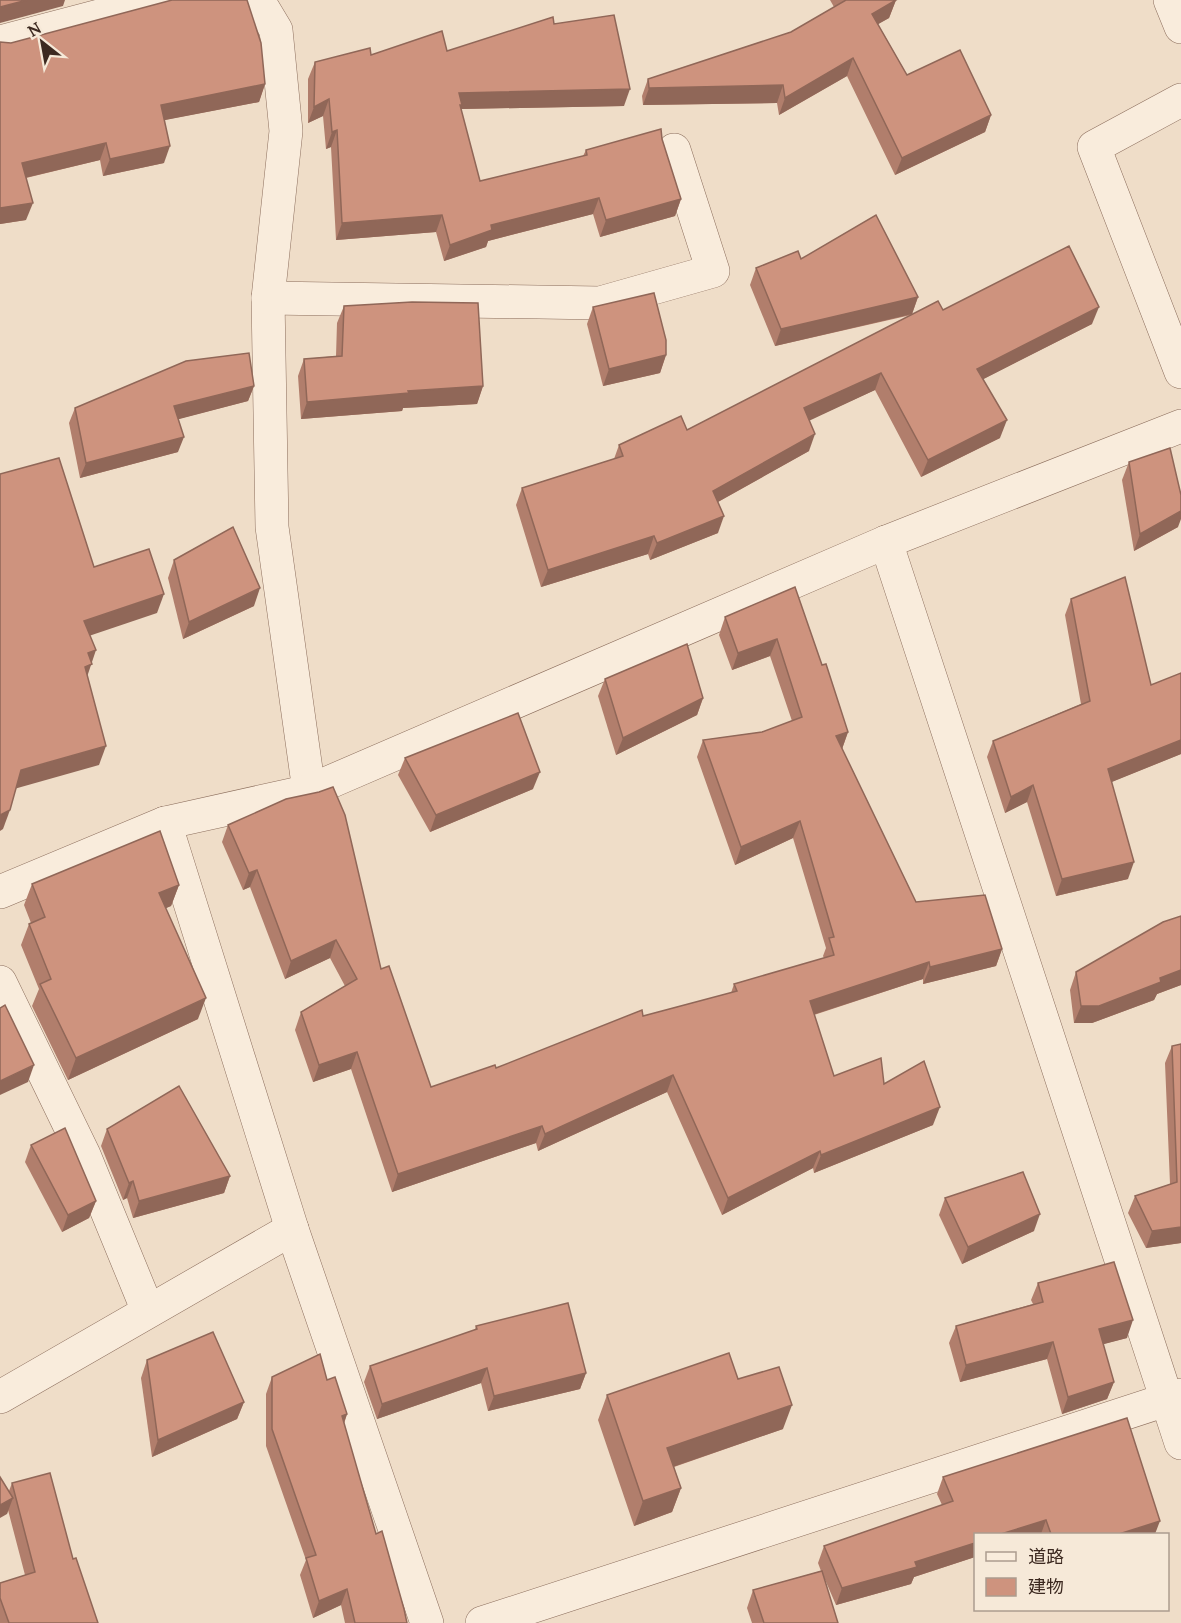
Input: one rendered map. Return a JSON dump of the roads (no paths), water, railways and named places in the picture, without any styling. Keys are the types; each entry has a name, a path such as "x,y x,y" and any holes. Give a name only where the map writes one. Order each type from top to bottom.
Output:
{"street":[{"path":"0,42 160,0"},
{"path":"258,0 276,30 286,131 268,298 272,527 309,790"},
{"path":"1170,0 1181,27"},
{"path":"1181,100 1094,147 1181,372"},
{"path":"268,298 600,303 713,271 674,150"},
{"path":"0,892 165,823 309,790 886,542 1181,426"},
{"path":"886,542 1174,1396 1181,1443"},
{"path":"165,823 292,1229 427,1623"},
{"path":"0,982 84,1155 148,1311"},
{"path":"0,1397 292,1229"},
{"path":"482,1623 1174,1396"}]}
